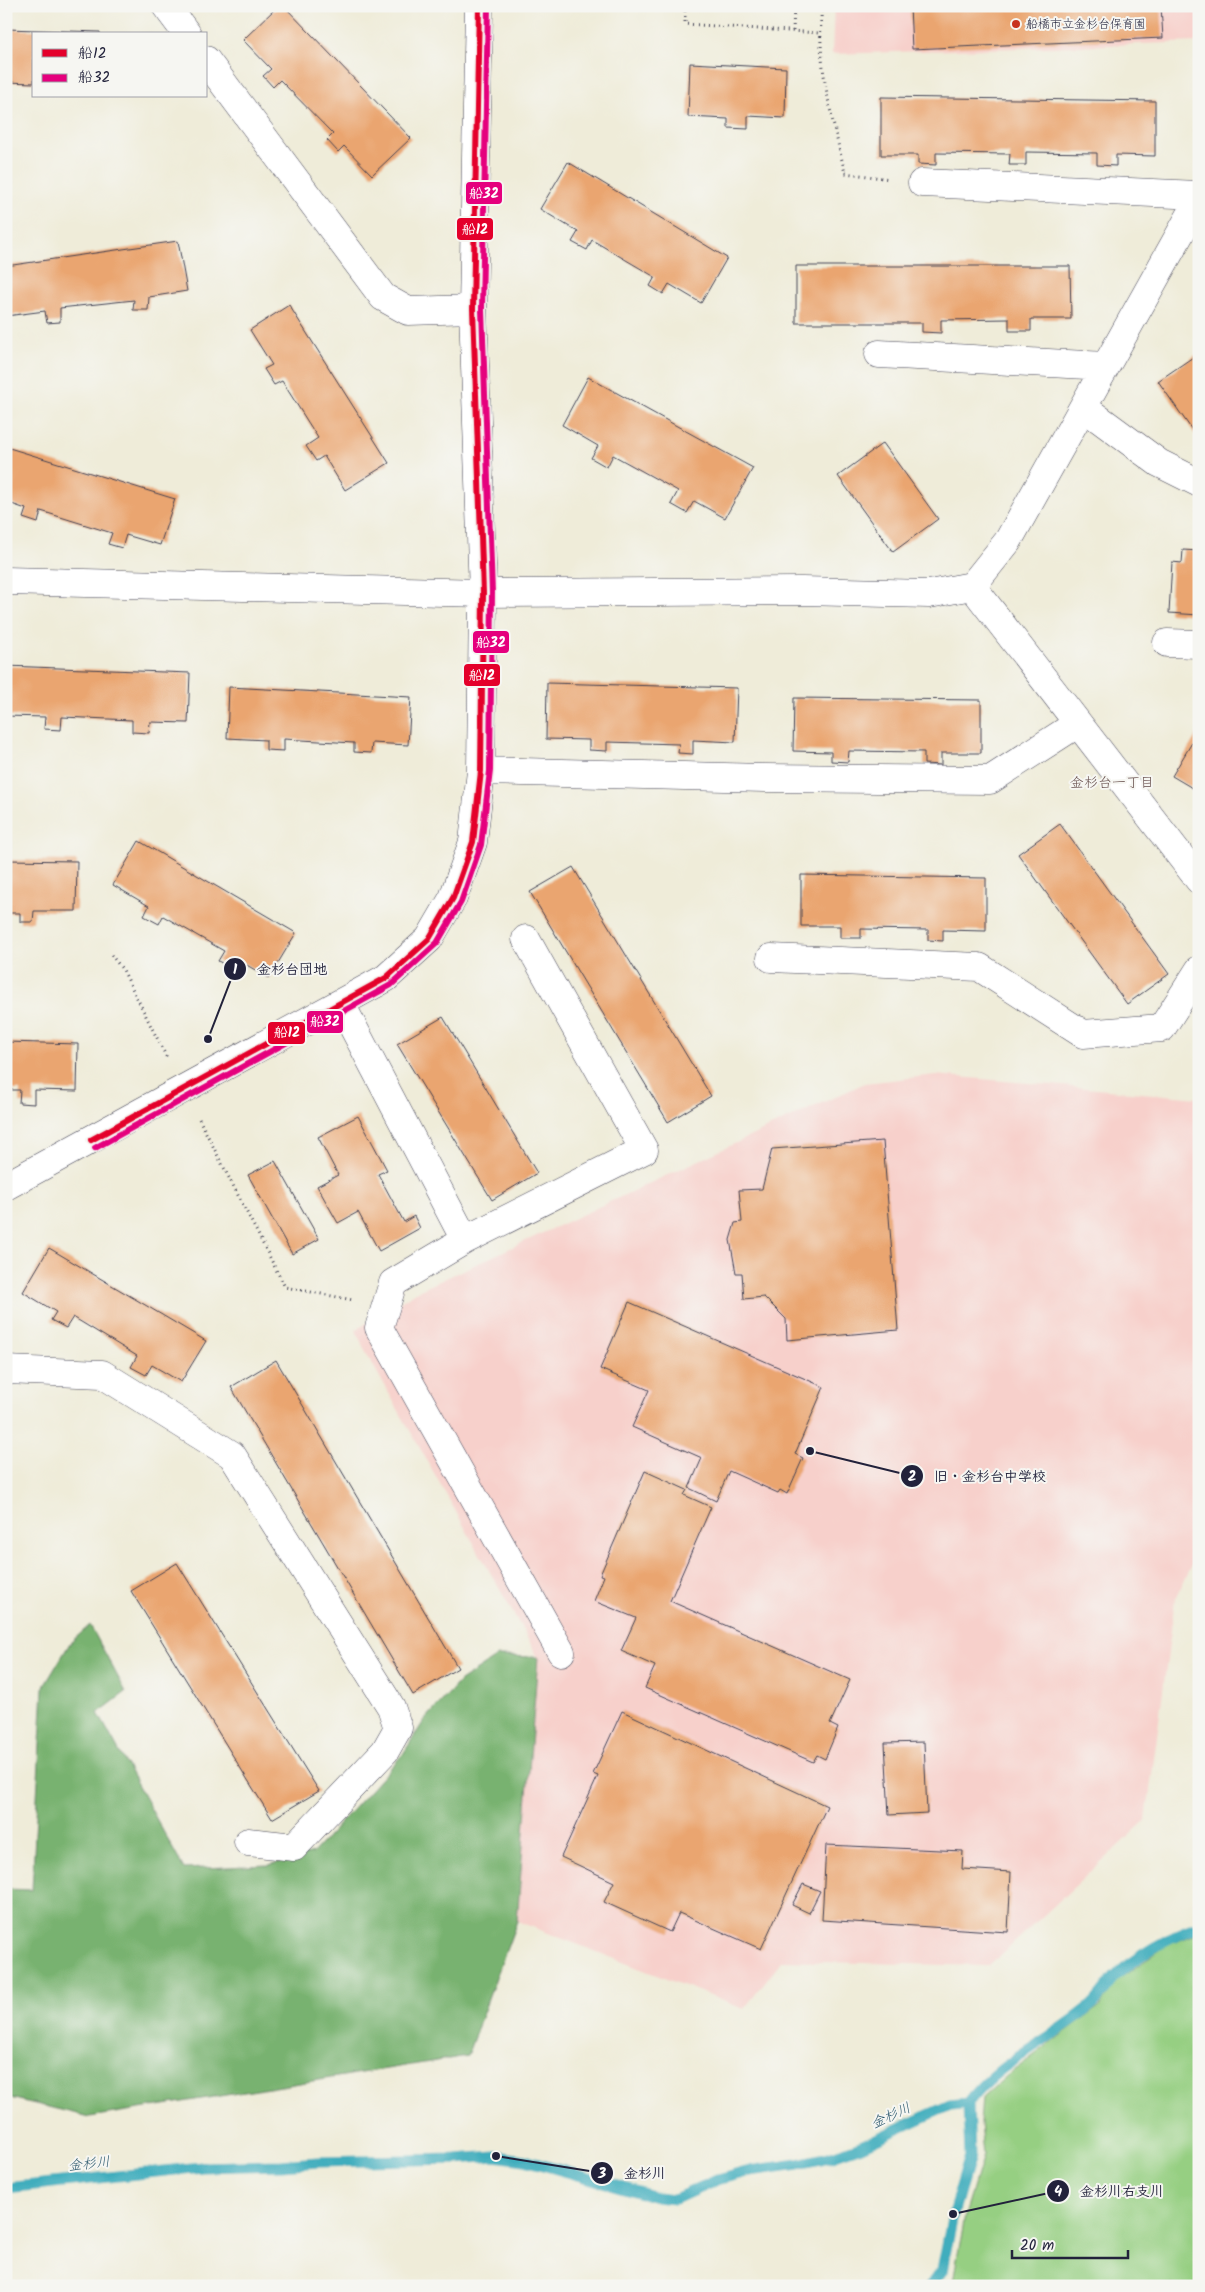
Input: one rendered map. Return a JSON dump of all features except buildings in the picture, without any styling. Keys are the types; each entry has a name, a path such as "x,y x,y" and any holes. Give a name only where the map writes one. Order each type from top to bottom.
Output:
{"street":[{"path":"166,6 186,32"},
{"path":"6,1186 386,978 429,940 453,898 473,842 481,771 483,593 473,309 480,6"},
{"path":"208,63 383,298 408,311 473,309"},
{"path":"922,183 1199,194"},
{"path":"6,581 483,593 802,591 929,594 972,586 1008,541 1199,200"},
{"path":"879,354 1106,366"},
{"path":"1083,407 1159,463 1199,483"},
{"path":"972,586 1199,880"},
{"path":"1167,643 1199,644"},
{"path":"481,771 765,778 990,780 1077,724"},
{"path":"526,939 644,1150 465,1240 393,1283 379,1328 561,1652"},
{"path":"771,958 979,966 1083,1034 1162,1028 1199,970"},
{"path":"341,1004 465,1240"},
{"path":"6,1370 102,1374 232,1455 391,1707 398,1728 385,1751 294,1846 248,1842"}],"path":[{"path":"685,6 685,24 819,33"},
{"path":"793,31 794,6"},
{"path":"822,6 819,33 822,75 845,173 922,183"},
{"path":"111,955 122,970 172,1067"},
{"path":"195,1111 285,1287 386,1306"}],"shaded area":[{"name":"船橋市立金杉台保育園","path":"834,6 1199,6 1199,42 832,54"},
{"path":"936,1075 1199,1098 1199,1551 1175,1599 1146,1820 989,1966 781,1961 744,2009 517,1921 538,1657 365,1351 356,1330 416,1292 865,1083"}],"green space":[{"path":"90,1625 126,1692 98,1713 184,1869 269,1865 313,1853 403,1754 424,1721 460,1681 498,1656 538,1657 517,1921 467,2056 90,2117 6,2097 6,1889 32,1890 43,1688 70,1643"},
{"path":"1199,1933 1199,2286 949,2286 953,2281 965,2216 983,2155 980,2123 982,2098 1009,2074 1100,2006 1116,1981 1167,1945"}],"waterway":[{"name":"金杉川","path":"6,2188 202,2167 456,2159 496,2156 525,2160 656,2197 675,2199 717,2180 750,2171 829,2157 861,2146 950,2105 968,2103 995,2074 1078,2017 1099,1998 1123,1969 1165,1941 1199,1927"},
{"path":"930,2286 942,2270 953,2214 970,2156 968,2103"}],"transit line":[{"name":"船12","path":"91,1140 386,978 429,939 453,898 473,842 481,771 483,593 473,309 479,6"},
{"name":"船32","path":"95,1148 391,985 437,943 461,902 481,845 490,771 492,593 482,309 488,6"}],"place":[{"name":"船橋市立金杉台保育園","path":"1016,24"},
{"name":"金杉台団地","path":"208,1039"},
{"name":"旧・金杉台中学校","path":"810,1451"},
{"name":"金杉川","path":"496,2156"},
{"name":"金杉川右支川","path":"953,2214"}],"district":[{"name":"金杉台一丁目","path":"1112,783"}]}
